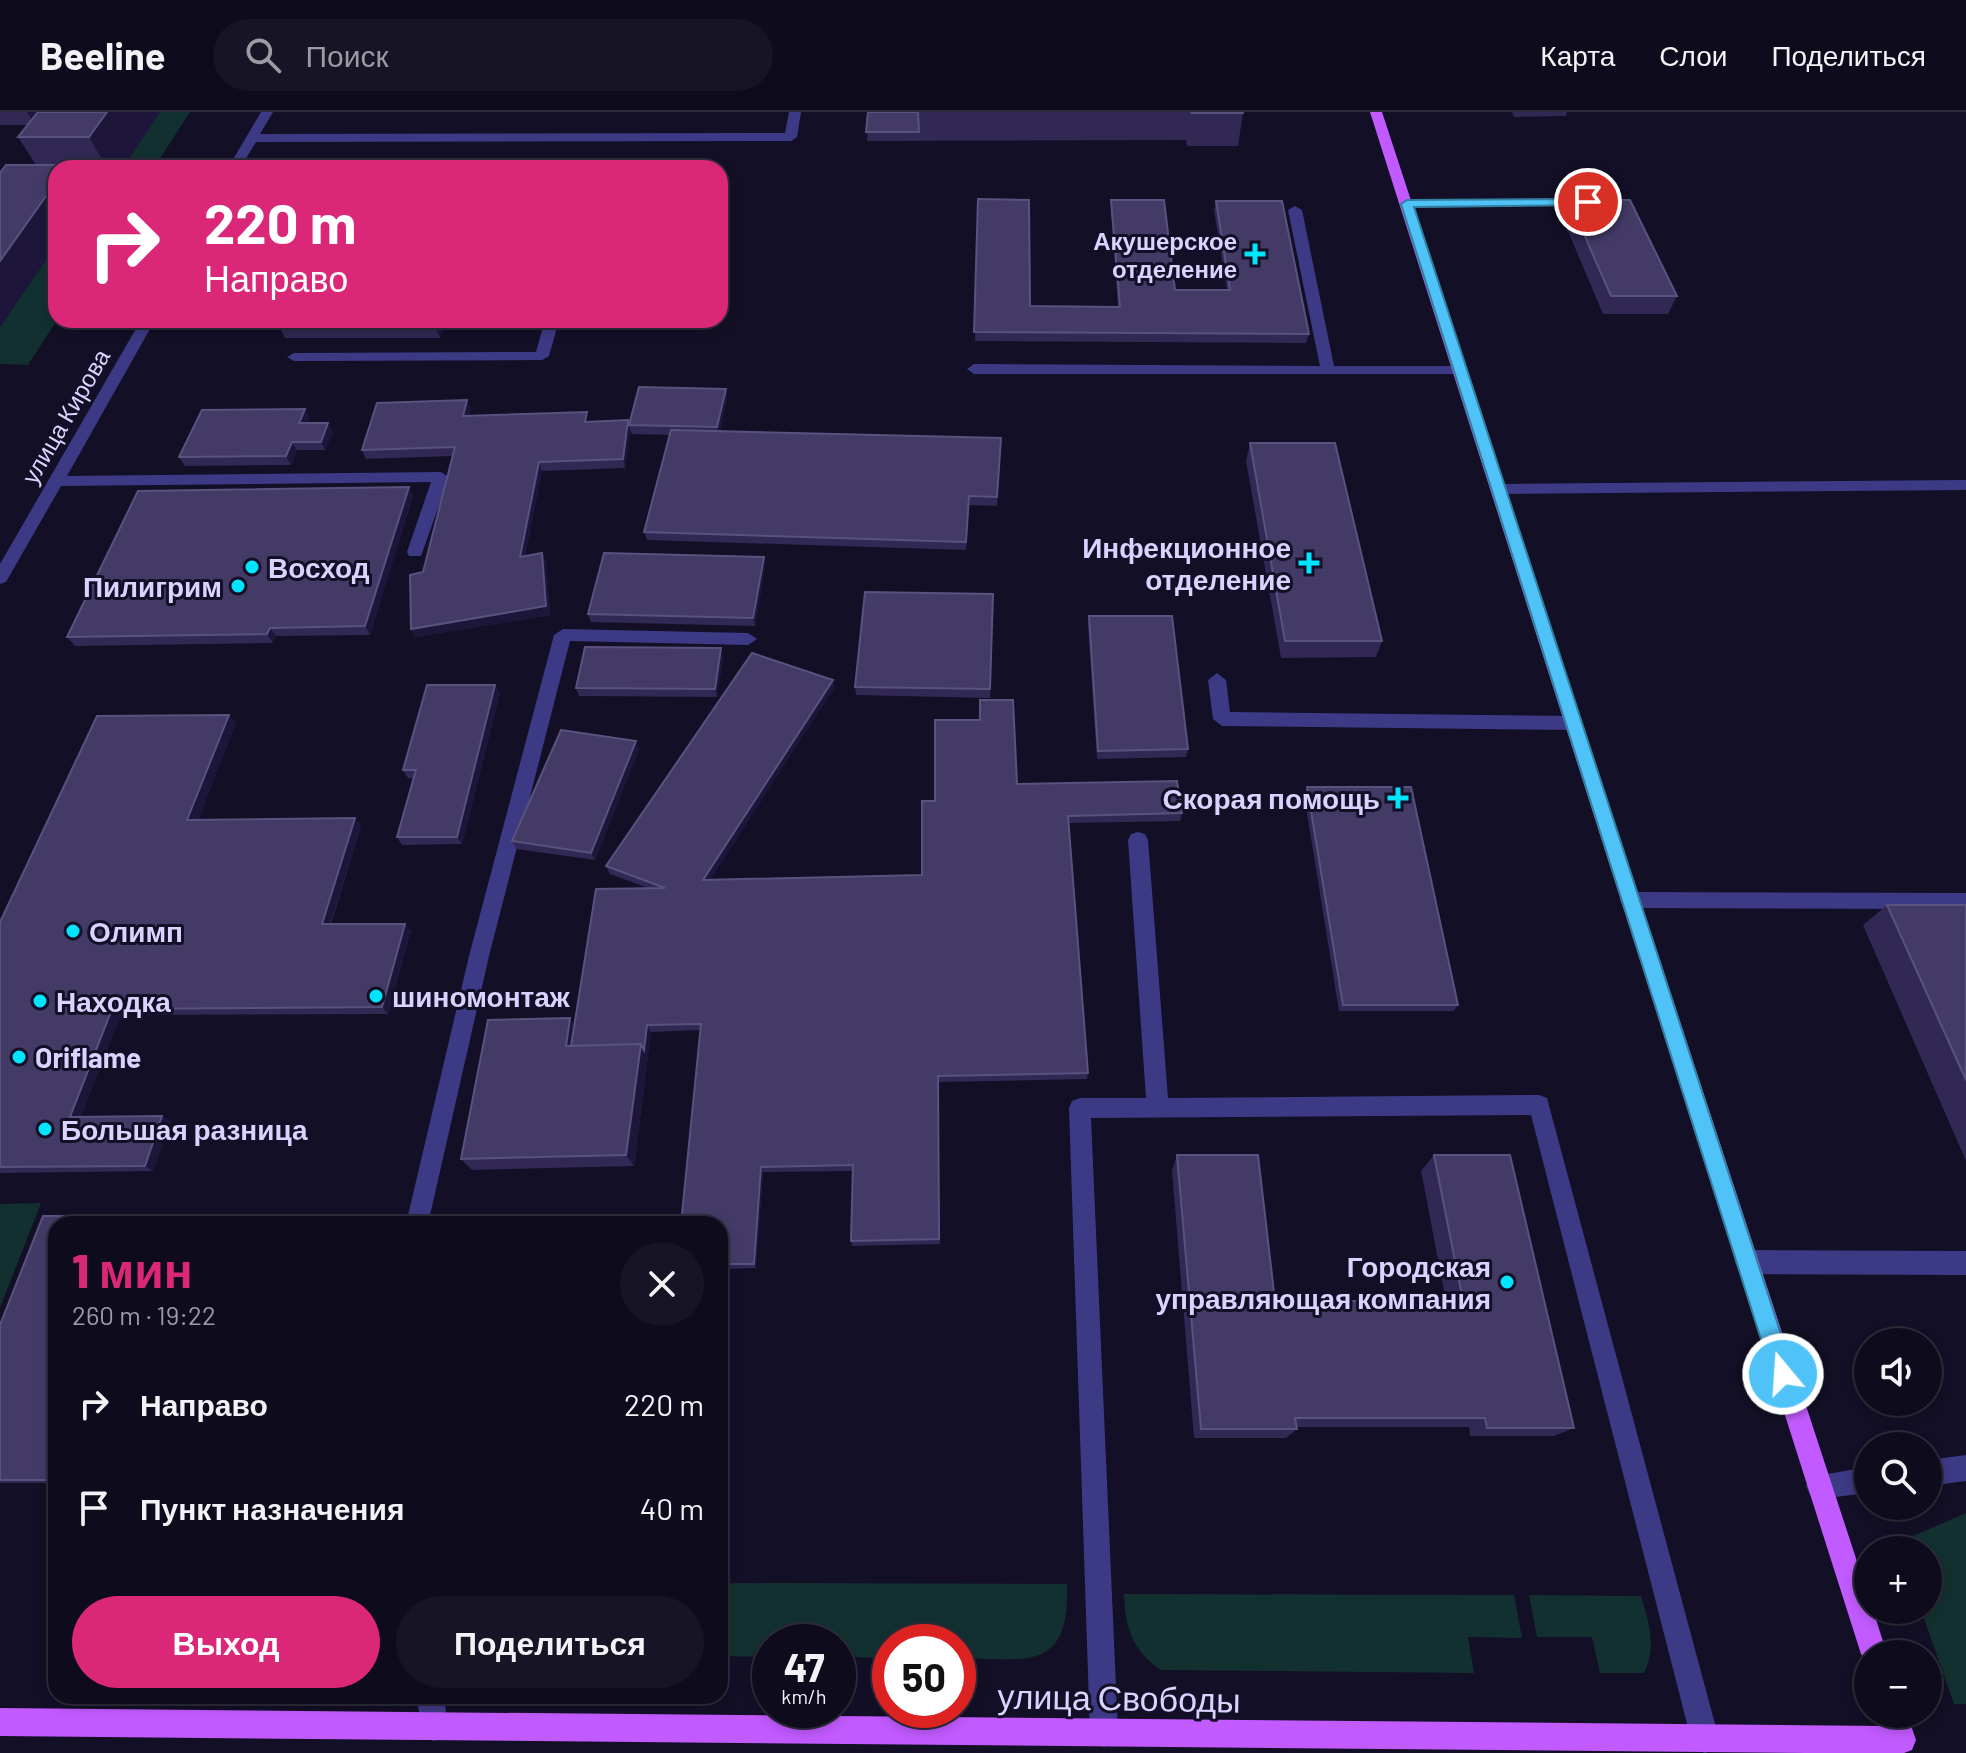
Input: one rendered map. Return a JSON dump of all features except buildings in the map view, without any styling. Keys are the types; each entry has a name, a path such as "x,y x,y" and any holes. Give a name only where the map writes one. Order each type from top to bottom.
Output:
{"main road":[{"path":"1376,112 1869,1640"},
{"name":"улица Свободы","path":"0,1722 1705,1739 1900,1736"}],"street":[{"path":"239,160 267,112"},
{"path":"252,138 791,137 795,112"},
{"path":"1407,204 1603,202"},
{"path":"1295,210 1328,370"},
{"name":"улица Кирова","path":"0,578 143,328"},
{"path":"294,357 542,356 550,328"},
{"path":"974,369 1459,371"},
{"path":"55,481 441,477 415,552"},
{"path":"1498,489 1966,485"},
{"path":"419,1216 479,956 563,635 748,639"},
{"path":"1217,680 1222,719 1574,723"},
{"path":"1138,840 1158,1108"},
{"path":"1630,900 1966,901"},
{"path":"1104,1733 1080,1108 1539,1105 1705,1739"},
{"path":"1747,1262 1966,1263"},
{"path":"1942,1471 1966,1468"},
{"path":"1819,1486 1854,1482"},
{"path":"431,1704 434,1727"}],"green space":[{"path":"160,112 190,112 159,160 128,160"},
{"path":"48,257 48,328 52,328 28,365 0,364 0,327"},
{"path":"41,1203 0,1308 0,1204"},
{"path":"1966,1513 1966,1704 1954,1704 1942,1670 1942,1640 1932,1640 1926,1624 1942,1624 1942,1536 1913,1536"},
{"path":"728,1583 1067,1584 1066,1613 1061,1633 1052,1647 1040,1655 976,1658 976,1624 872,1624 872,1658 856,1657 856,1624 752,1624 752,1657 728,1656"},
{"path":"1124,1594 1514,1595 1522,1638 1468,1637 1474,1673 1161,1670 1143,1655 1132,1637"},
{"path":"1529,1595 1641,1596 1651,1644 1644,1673 1600,1673 1592,1637 1537,1637"}],"place":[{"name":"Акушерское отделение","path":"1255,254"},
{"name":"Инфекционное отделение","path":"1309,563"},
{"name":"Восход","path":"252,567"},
{"name":"Пилигрим","path":"238,586"},
{"name":"Скорая помощь","path":"1398,798"},
{"name":"Олимп","path":"73,931"},
{"name":"шиномонтаж","path":"376,996"},
{"name":"Находка","path":"40,1001"},
{"name":"Oriflame","path":"19,1057"},
{"name":"Большая разница","path":"45,1129"},
{"name":"Городская управляющая компания","path":"1507,1282"}],"route":[{"path":"1588,202 1407,204 1783,1374"}]}
